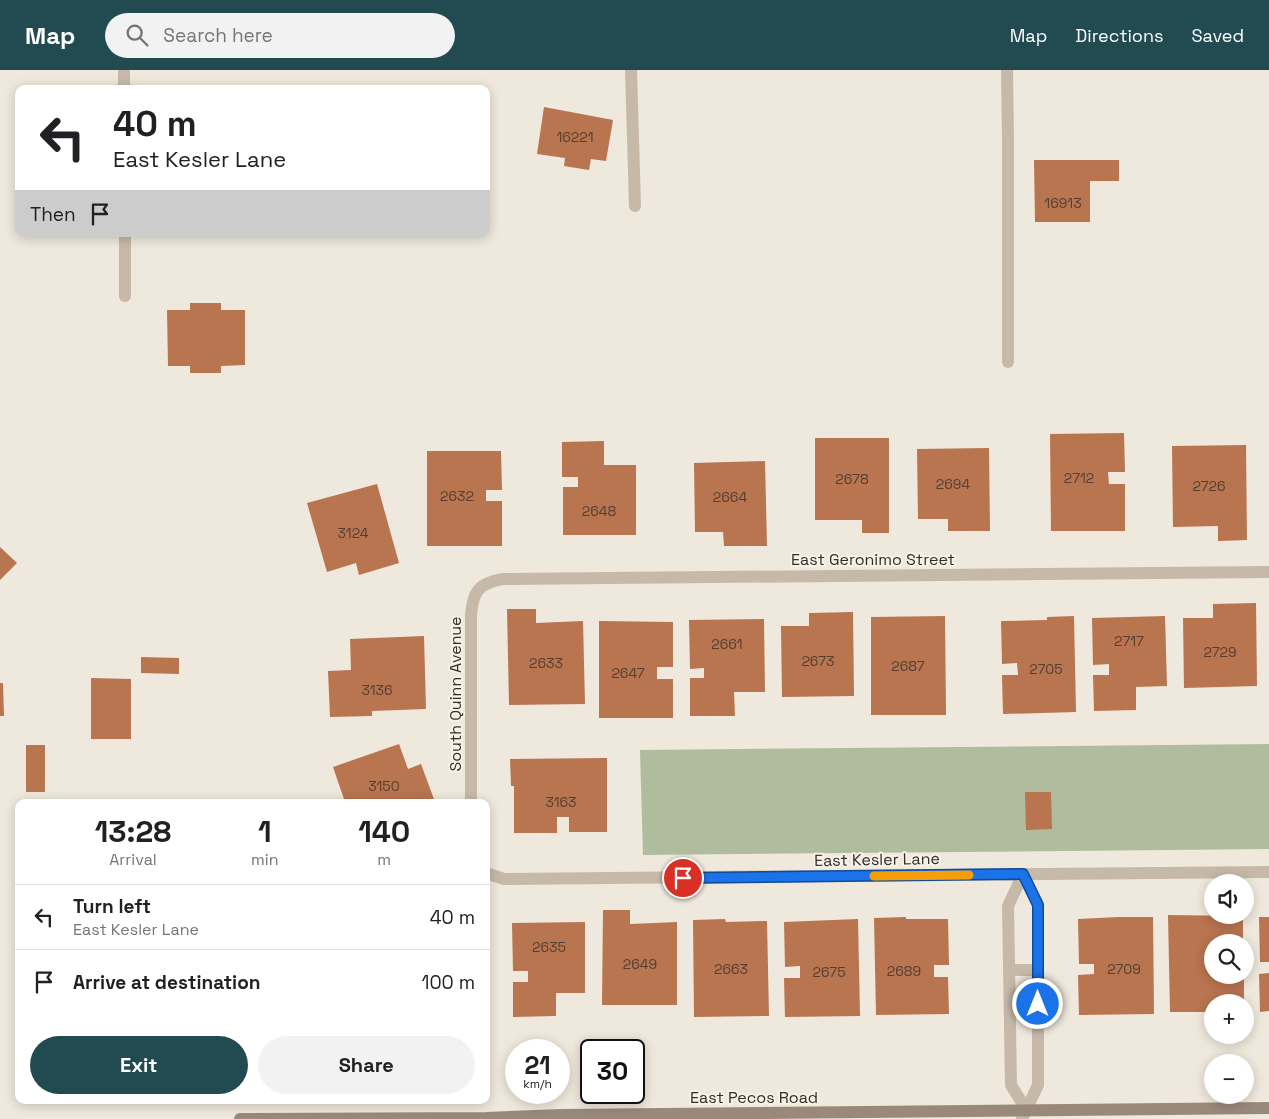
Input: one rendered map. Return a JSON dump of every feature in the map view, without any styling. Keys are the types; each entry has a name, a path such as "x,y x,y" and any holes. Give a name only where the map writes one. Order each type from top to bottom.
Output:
{"main road":[{"name":"East Pecos Road","path":"240,1119 484,1118 561,1115 1024,1115 1269,1108"}],"street":[{"path":"124,70 124,85"},
{"path":"631,70 635,206"},
{"path":"1007,70 1008,362"},
{"path":"125,237 125,296"},
{"name":"East Geronimo Street","path":"479,588 490,581 503,579 1269,572"},
{"name":"South Quinn Avenue","path":"471,799 471,615 472,601 479,588"},
{"name":"East Kesler Lane","path":"490,874 504,879 1269,872"},
{"path":"1023,874 1038,905 1038,1085 1024,1115"},
{"path":"1023,874 1008,906 1011,1085 1024,1115"},
{"path":"1009,970 1038,970"}],"green space":[{"path":"1269,744 1269,849 643,855 640,750"}],"building":[{"path":"544,107 613,120 606,161 591,159 589,170 564,166 565,158 537,154"},
{"path":"1034,160 1119,160 1119,181 1090,181 1090,222 1035,222"},
{"path":"190,303 221,303 221,310 245,310 245,365 221,366 221,373 190,373 190,366 168,366 167,310 190,310"},
{"path":"1124,433 1125,472 1108,472 1109,484 1125,484 1125,531 1051,531 1050,434"},
{"path":"815,438 889,438 889,533 862,533 862,520 815,520"},
{"path":"604,441 604,465 636,465 636,535 563,535 563,487 578,487 578,477 562,477 562,442"},
{"path":"1246,445 1247,540 1218,541 1218,526 1173,527 1172,446"},
{"path":"989,448 990,531 948,531 948,519 918,519 917,449"},
{"path":"427,451 501,451 502,490 486,490 486,501 502,501 502,546 427,546"},
{"path":"765,461 767,546 724,546 723,532 695,532 694,463"},
{"path":"377,484 399,563 359,575 356,563 327,572 307,503"},
{"path":"0,547 17,563 0,580"},
{"path":"1256,603 1257,686 1184,688 1183,618 1213,618 1213,604"},
{"path":"507,609 536,609 536,623 583,621 585,704 509,705"},
{"path":"853,612 854,696 782,697 781,626 809,626 809,613"},
{"path":"945,616 946,715 871,715 871,617"},
{"path":"1074,616 1076,712 1003,714 1002,675 1018,675 1017,663 1002,664 1001,621 1047,620 1047,617"},
{"path":"1165,616 1167,686 1136,687 1136,710 1094,711 1093,675 1109,675 1109,664 1093,665 1092,618"},
{"path":"764,619 765,692 734,692 735,716 690,716 690,678 704,678 704,668 690,669 689,620"},
{"path":"599,621 673,622 673,667 657,667 657,679 673,679 673,718 599,718"},
{"path":"424,636 426,709 372,711 372,716 330,717 328,671 351,670 350,639"},
{"path":"141,657 179,658 179,674 141,673"},
{"path":"91,678 131,679 131,739 91,739"},
{"path":"0,683 3,683 4,716 0,716"},
{"path":"399,744 408,769 421,764 434,799 344,799 333,767"},
{"path":"26,745 45,745 45,792 26,792"},
{"path":"607,758 607,832 569,832 569,817 557,817 557,833 514,833 514,786 511,786 510,759"},
{"path":"1025,792 1051,792 1052,829 1026,830"},
{"path":"603,910 630,910 630,924 677,922 677,1005 602,1005"},
{"path":"1168,915 1204,915 1204,924 1243,924 1243,934 1204,934 1204,984 1244,984 1244,994 1204,994 1204,1012 1170,1012"},
{"path":"906,917 906,919 948,919 949,965 934,965 934,977 948,977 949,1014 876,1015 874,918"},
{"path":"1153,917 1154,1014 1079,1015 1078,975 1094,974 1094,964 1079,964 1078,919"},
{"path":"1259,917 1269,917 1269,962 1260,962"},
{"path":"725,919 726,922 767,921 769,1016 694,1017 693,920"},
{"path":"858,919 860,1016 785,1017 784,978 800,978 800,966 785,967 784,922"},
{"path":"585,922 585,993 556,993 556,1016 513,1017 513,982 528,982 528,971 513,971 512,923"},
{"path":"1269,973 1269,1011 1260,1012 1259,974"}],"slow traffic":[{"path":"874,876 969,875"}],"route":[{"path":"683,878 1023,874 1038,905 1038,1004"}]}
